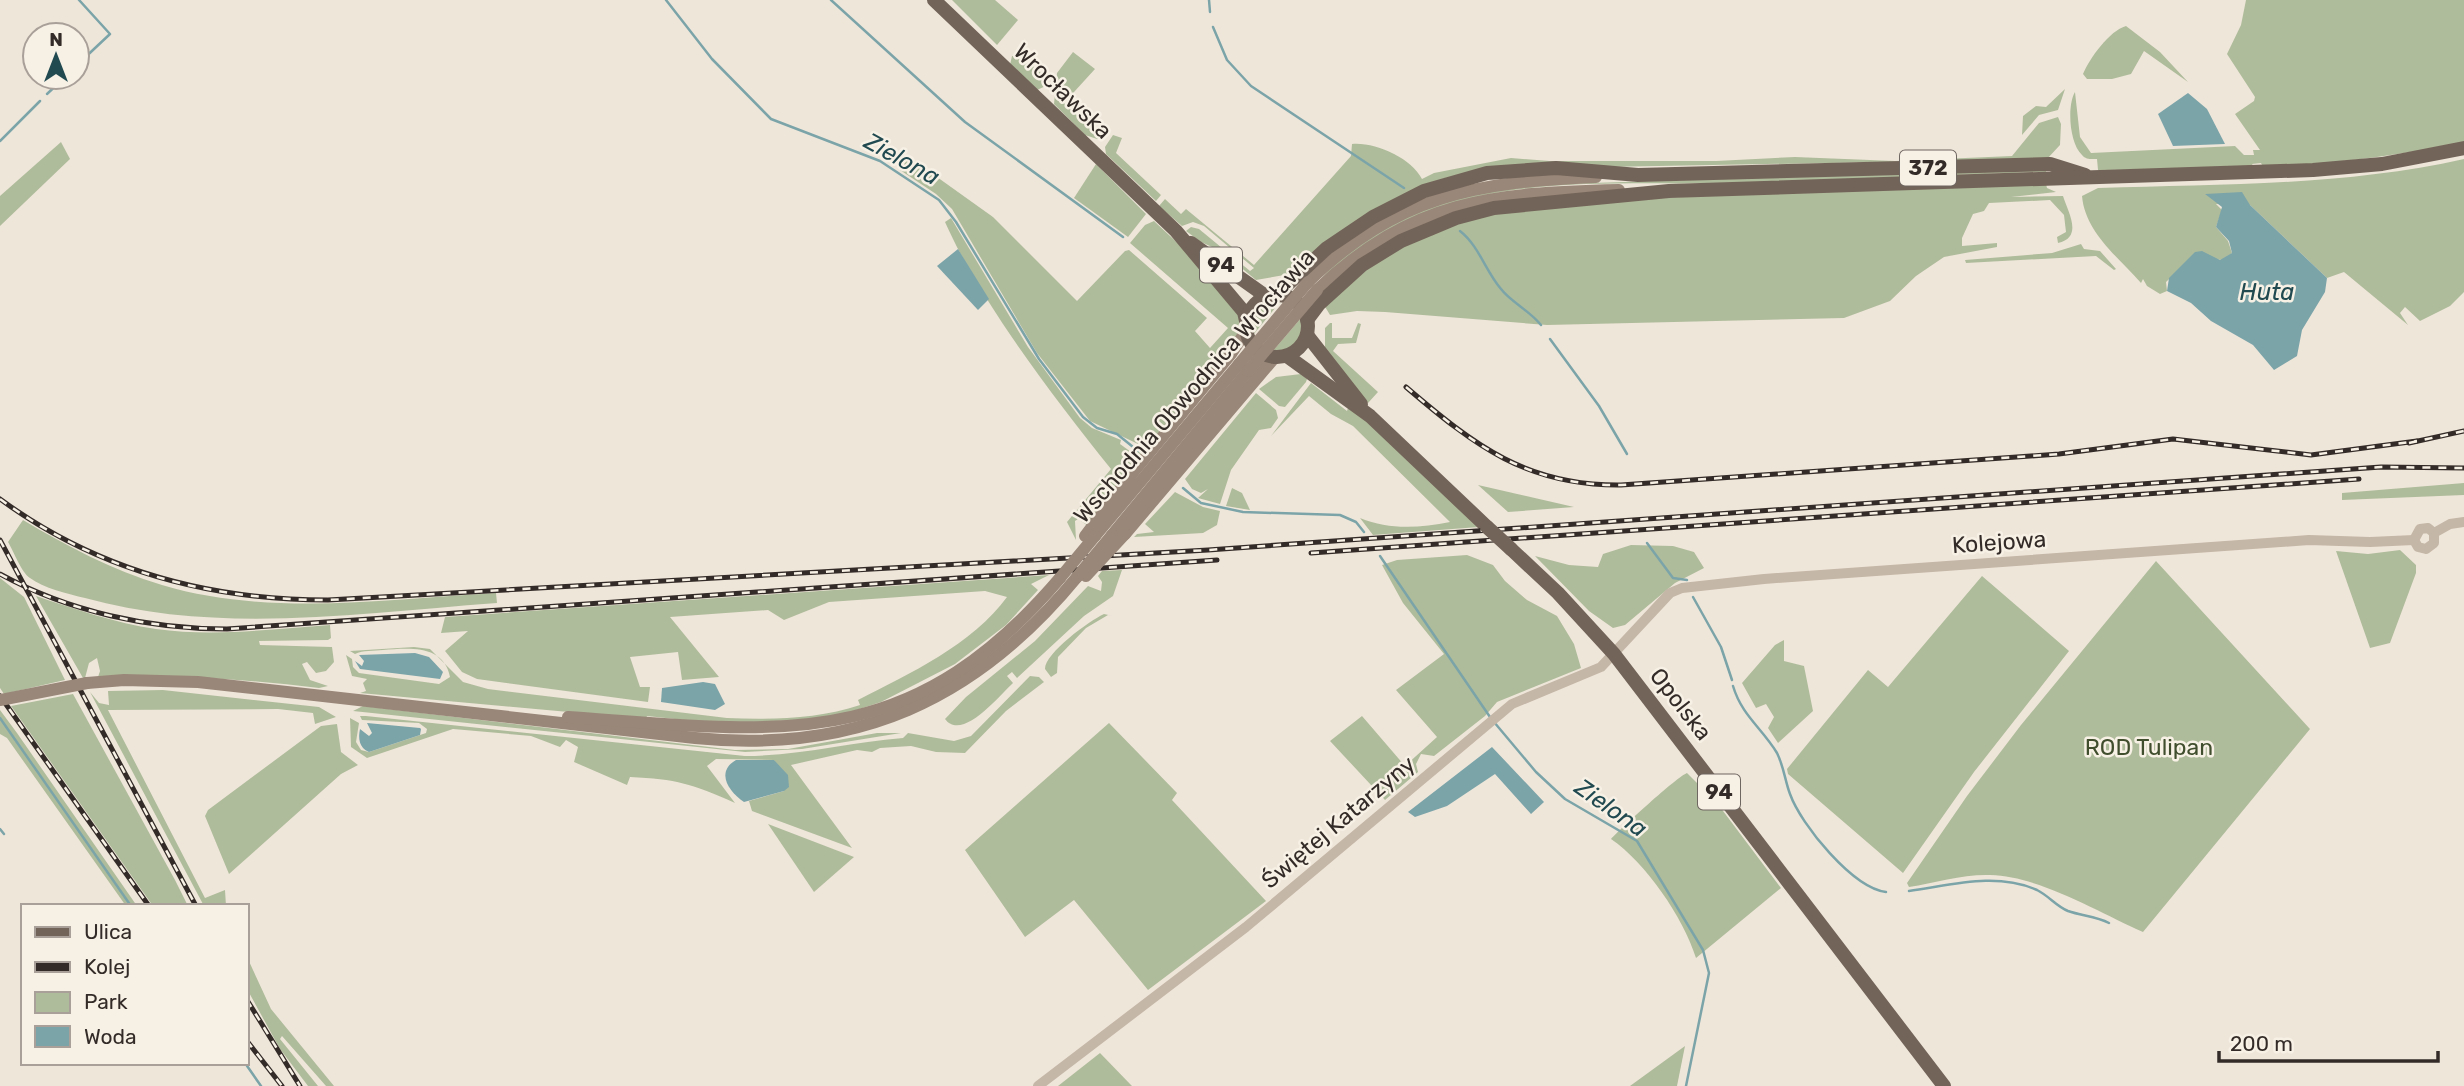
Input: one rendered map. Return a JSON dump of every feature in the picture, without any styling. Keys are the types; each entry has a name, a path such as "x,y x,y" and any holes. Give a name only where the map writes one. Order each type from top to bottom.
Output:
{"main road":[{"name":"Wrocławska","path":"934,0 1176,231"},
{"name":"Wschodnia Obwodnica Wrocławia","path":"1312,286 1385,236 1420,219 1465,204 1518,194 2332,169 2403,161 2464,148"},
{"name":"Wschodnia Obwodnica Wrocławia","path":"1090,536 1243,367 1312,286 1364,234 1445,195 1514,181 2050,164 2094,178"},
{"path":"1271,296 1354,228 1424,191 1467,178 1515,170 1556,168 1638,175"},
{"path":"456,710 498,718 723,741 771,742 826,736 889,719 964,683 1006,652 1060,597 1078,573 1118,535 1281,357 1296,351 1307,335 1307,320 1319,304 1362,265 1401,241 1436,226 1494,208 1668,191"},
{"name":"94","path":"1176,231 1271,296 1296,302 1307,320"},
{"name":"94","path":"1176,231 1244,312 1246,326 1256,349 1281,357"},
{"name":"94","path":"1246,326 1250,311 1271,296"},
{"path":"1078,573 1090,536 1135,470 1231,355 1246,326"},
{"name":"Opolska","path":"1307,335 1370,416 1558,593 1614,654 1944,1086"},
{"name":"Opolska","path":"1281,357 1370,416"},
{"name":"Wschodnia Obwodnica Wrocławia","path":"1118,535 1243,367"},
{"path":"0,700 87,682 189,681 456,710 753,728 793,728 841,721 894,705 959,672 1011,632 1060,578 1078,573"}],"street":[{"name":"Kolejowa","path":"1614,654 1662,600 1682,588 1764,579 2309,540 2414,540 2421,549 2431,547 2434,533 2451,524 2464,522"},
{"name":"Świętej Katarzyny","path":"1038,1086 1246,927 1503,711 1520,700 1601,667 1614,654"}],"green space":[{"path":"952,0 995,0 1018,20 997,45"},
{"path":"2246,0 2464,0 2464,142 2339,161 2263,167 2261,163 2252,164 2255,169 2098,170 2097,159 2082,155 2074,142 2071,124 2072,98 2075,92 2080,137 2091,153 2235,146 2244,155 2254,155 2253,150 2260,150 2235,114 2254,101 2255,97 2227,54 2241,25"},
{"path":"2126,26 2160,52 2188,82 2144,51 2131,74 2112,79 2087,79 2083,74 2095,53 2113,33"},
{"path":"1073,52 1095,69 1064,103 1100,137 1097,139 1085,135 1054,104 1057,73"},
{"path":"1012,56 1024,57 1036,69 1033,72 1039,71 1048,80 1048,85 1037,90 1010,65"},
{"path":"2065,89 2058,110 2039,115 2022,135 2023,116 2036,106 2046,107"},
{"path":"2058,117 2061,124 2060,145 2047,159 1496,169 1290,274 1256,280 1221,251 1201,242 1186,231 1191,227 1199,229 1250,271 1254,268 1204,226 1193,222 1182,226 1159,206 1165,199 1181,214 1186,209 1254,265 1351,156 1352,144 1372,146 1392,153 1410,164 1422,179 1434,173 1511,158 1550,161 1716,161 1795,157 1895,161 2012,156 2039,123"},
{"path":"1113,135 1122,138 1116,153 1161,195 1156,201 1106,154 1105,147"},
{"path":"61,142 70,159 0,226 0,196"},
{"path":"909,157 993,217 1077,301 1129,250 1207,318 1195,331 1210,348 1228,328 1130,243 1145,225 1154,221 1185,250 1241,316 1241,332 1088,526 1078,519 1075,521 1076,540 1067,522 1111,469 1020,350 978,285 945,222 951,218 1028,347 1080,418 1092,428 1121,440 1120,444 1131,452 1138,451 1138,444 1090,421 1037,353 952,209 936,194 900,170"},
{"path":"2464,159 2464,292 2450,306 2420,321 2405,307 2400,313 2408,325 2344,272 2327,278 2250,205 2216,204 2222,210 2216,227 2228,241 2232,253 2224,260 2191,258 2166,282 2167,291 2160,294 2147,286 2143,279 2141,283 2104,243 2089,221 2082,196 2098,188 2328,179 2419,168"},
{"path":"1096,164 1146,214 1128,237 1074,198"},
{"path":"2046,169 2046,172 1803,181 1581,184 1511,190 1443,206 1407,220 1358,250 1314,288 1349,252 1392,224 1440,203 1488,190 1558,184"},
{"path":"2046,184 2047,188 2056,192 2011,197 2063,196 2072,224 2070,236 2066,240 2058,243 2057,237 2066,232 2064,215 2050,200 1989,203 1984,211 1973,214 1962,238 1962,246 1997,243 1997,247 1944,257 1916,276 1890,301 1844,318 1547,325 1385,312 1357,311 1330,315 1324,305 1354,275 1419,235 1486,214 1627,199"},
{"path":"2081,244 2084,249 2100,251 2116,269 2096,256 1966,263 1965,260 2052,253"},
{"path":"1281,301 1253,335 1253,322 1258,310 1267,303"},
{"path":"1301,318 1302,332 1296,343 1286,350 1272,352"},
{"path":"1330,323 1332,338 1352,338 1358,323 1361,324 1356,343 1338,344 1333,351 1378,392 1368,403 1325,350 1325,328"},
{"path":"1301,374 1307,379 1306,382 1285,407 1279,406 1259,389 1276,377"},
{"path":"1311,383 1347,411 1348,408 1362,417 1479,527 1373,535 1360,518 1382,525 1404,527 1450,522 1353,426 1331,414 1309,396 1271,436"},
{"path":"1256,393 1276,410 1278,418 1271,428 1259,430 1231,470 1220,504 1198,498 1208,489 1201,493 1192,489 1185,479"},
{"path":"2464,483 2464,495 2342,500 2342,493"},
{"path":"1478,485 1574,507 1508,512"},
{"path":"1232,488 1242,493 1250,510 1226,506"},
{"path":"1175,492 1203,507 1220,511 1217,525 1203,533 1134,537 1137,534 1154,532 1145,524"},
{"path":"23,520 108,565 162,585 203,595 244,601 328,603 496,593 497,603 290,618 186,616 135,609 64,593 30,578 8,542"},
{"path":"1631,545 1673,546 1694,552 1704,568 1675,583 1625,625 1613,628 1589,611 1535,556 1569,565 1598,567 1603,554"},
{"path":"2400,550 2416,565 2416,573 2390,643 2370,648 2336,551 2368,554"},
{"path":"1467,555 1493,565 1505,581 1527,600 1557,616 1574,644 1581,668 1497,702 1485,716 1434,756 1421,754 1416,764 1418,772 1385,800 1330,741 1362,716 1405,766 1437,737 1396,690 1444,654 1403,603 1382,565 1397,560"},
{"name":"ROD Tulipan","path":"2156,561 2310,729 2143,932 2068,896 2009,877 1970,876 1909,887 1907,883 1967,796 2021,725"},
{"path":"1122,570 1113,596 1084,616 1017,678 1012,672 1007,676 1013,683 990,706 961,725 952,725 945,719 966,697 1035,641 1088,586 1101,591 1102,582 1098,576 1102,571"},
{"path":"1049,575 1031,584 1038,590 1006,625 955,664 881,702 832,718 722,724 360,693 366,691 363,683 367,679 352,676 346,655 352,659 353,667 359,673 439,684 450,677 444,663 463,682 488,689 727,718 812,716 860,705 858,700 919,668 958,643 993,614 1007,597 985,591 829,602 784,620 768,610 670,617 719,677 682,680 678,652 630,657 640,687 650,687 648,702 477,679 462,672 445,651 468,631 441,633 445,617"},
{"name":"ROD Tulipan","path":"1982,576 2069,651 1974,772 1903,873 1788,774 1787,769 1868,670 1888,687"},
{"path":"0,578 24,597 65,680 4,694 0,688"},
{"path":"36,596 95,615 156,629 243,632 330,625 331,638 328,640 259,641 260,645 332,647 334,662 326,671 316,673 307,662 302,664 310,680 328,686 319,688 181,677 98,677 100,671 97,658 89,663 83,678"},
{"path":"1104,614 1113,616 1108,615 1086,628 1058,657 1057,673 1051,677 1045,669 1052,655 1079,630"},
{"path":"1784,640 1784,661 1804,666 1813,711 1778,743 1768,728 1774,717 1766,704 1756,708 1742,683 1775,645"},
{"path":"414,647 430,649 438,657 424,650 414,649 355,654 350,651"},
{"path":"1030,676 1039,677 1044,682 1006,711 965,753 936,752 911,746 880,748 872,752 857,750 791,765 852,848 752,811 749,801 784,791 774,760 716,759 707,766 735,803 695,787 660,779 630,777 627,785 574,762 578,747 566,740 560,747 531,736 453,729 367,758 351,747 350,718 359,723 356,742 361,750 369,752 426,733 427,729 419,723 362,720 360,716 745,756 785,754 903,738 908,733 954,741 971,736"},
{"path":"163,690 319,707 336,717 315,724 313,713 278,709 108,710 205,898 225,890 226,904 203,904 90,692 99,703 109,705 108,691"},
{"path":"73,694 187,904 152,904 11,706"},
{"path":"363,706 735,750 788,749 877,733 901,733 802,749 745,752 353,711"},
{"path":"0,710 136,904 125,904 7,738 0,734"},
{"path":"1109,723 1177,793 1172,800 1266,901 1148,990 1074,900 1025,937 965,850"},
{"path":"337,724 341,752 358,765 341,774 229,874 205,816 208,810 321,726"},
{"path":"1687,773 1717,803 1781,888 1696,958 1682,925 1662,892 1637,862 1611,839"},
{"path":"768,824 854,857 814,892"},
{"path":"248,959 271,1009 334,1086 326,1086 282,1036 280,1039 318,1086 308,1086 280,1049 248,991"},
{"path":"1685,1046 1677,1086 1630,1086"},
{"path":"1100,1053 1132,1086 1058,1086"}],"water":[{"path":"2188,93 2207,109 2225,144 2173,146 2158,114"},
{"name":"Huta","path":"2242,192 2250,205 2327,278 2325,292 2302,330 2297,356 2274,370 2253,345 2211,321 2191,303 2167,291 2169,278 2195,252 2202,251 2220,260 2232,253 2229,241 2216,227 2222,207 2205,194"},
{"path":"958,249 989,299 978,310 937,266"},
{"path":"415,653 429,657 443,672 440,679 360,669 355,661 362,666 364,661 359,655"},
{"path":"703,682 715,684 725,704 715,710 661,702 662,688"},
{"path":"367,723 420,728 420,735 369,752 363,748 359,739 360,729 369,736 372,733"},
{"path":"1492,747 1544,802 1531,814 1495,774 1447,806 1415,817 1408,812"},
{"path":"736,760 774,760 788,775 789,787 784,791 744,802 733,793 726,782 726,770"}],"waterway":[{"path":"79,0 110,34 91,52"},
{"name":"Zielona","path":"666,0 712,59 771,119 880,161 939,200 956,222 1039,359 1083,417 1097,428 1117,434 1138,451"},
{"path":"831,0 965,122 1123,237"},
{"path":"1209,0 1210,12"},
{"path":"1213,27 1227,60 1251,86 1404,188"},
{"path":"47,94 50,91"},
{"path":"0,141 40,101"},
{"path":"1460,231 1472,244 1501,289 1541,325"},
{"path":"1550,339 1599,406 1627,454"},
{"name":"Zielona","path":"1183,488 1201,503 1243,512 1340,515 1356,522 1364,532"},
{"path":"1647,543 1673,578 1687,580"},
{"name":"Zielona","path":"1380,556 1490,717"},
{"path":"1693,597 1721,647 1732,680"},
{"path":"1733,686 1747,714 1777,753 1790,794 1805,822 1844,867 1873,888 1886,892"},
{"path":"0,718 130,904"},
{"name":"Zielona","path":"1494,722 1536,772 1565,799 1637,841 1703,950 1709,973 1686,1086"},
{"path":"0,829 4,834"},
{"path":"1909,891 1974,881 2006,882 2037,890 2068,911 2109,923"},
{"path":"246,1065 261,1086"}],"railway":[{"path":"1406,387 1480,444 1530,470 1557,478 1621,485 2059,454 2173,439 2311,455 2417,441"},
{"path":"2409,443 2464,431"},
{"path":"0,499 37,524 76,545 115,563 156,576 197,587 240,594 328,600 1208,550 2381,467 2464,468"},
{"path":"1311,553 2359,479"},
{"path":"0,540 195,904"},
{"path":"0,574 54,599 110,616 169,626 227,629 1217,560"},
{"path":"0,696 148,904"},
{"path":"248,1002 300,1086"},
{"path":"248,1042 282,1086"}]}
